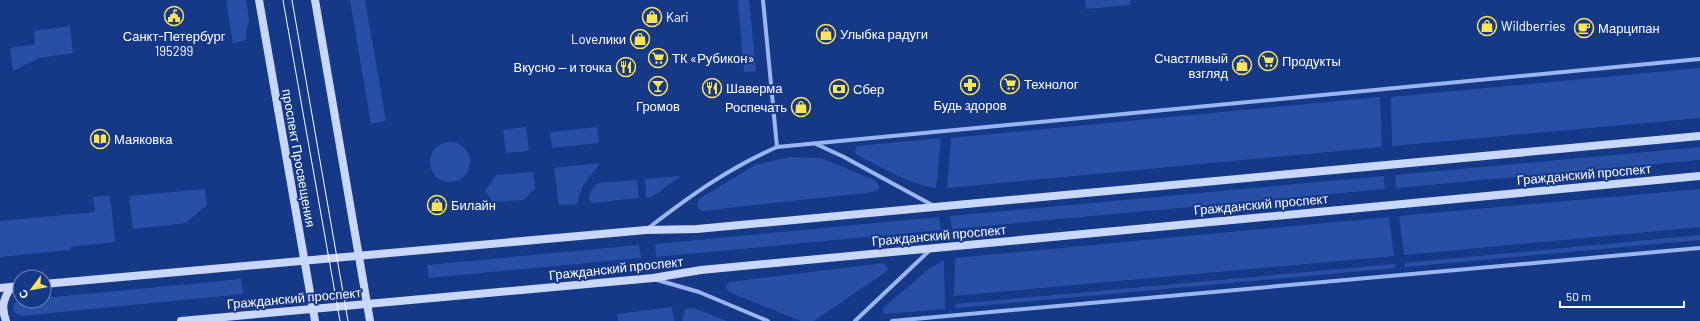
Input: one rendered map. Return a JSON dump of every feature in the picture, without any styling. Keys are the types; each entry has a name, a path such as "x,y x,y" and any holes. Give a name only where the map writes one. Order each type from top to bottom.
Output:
{"main road":[{"name":"проспект Просвещения","path":"260,0 315,321"},
{"path":"315,0 370,321"},
{"name":"Гражданский проспект","path":"52,283 646,230 697,229 1700,136"},
{"name":"Гражданский проспект","path":"180,321 653,278 700,270 1700,176"},
{"path":"0,288 11,287"},
{"path":"6,321 3,313 4,298 11,287"}],"street":[{"path":"763,0 777,147"},
{"path":"646,230 694,193 745,161 777,147 952,129 1700,59"},
{"path":"816,144 844,157 934,206"},
{"path":"855,321 932,248"},
{"path":"892,321 1700,248"},
{"path":"653,278 699,292 768,321"}],"shaded area":[{"path":"226,0 246,0 249,20 246,40 233,43"},
{"path":"350,0 365,0 386,121 371,124"},
{"path":"738,0 749,0 756,71 744,72"},
{"path":"1085,0 1130,0 1130,5 1086,9"},
{"path":"70,26 73,53 39,58 13,71 10,48 35,44 34,31"},
{"path":"1700,68 1700,118 1392,146 1391,97"},
{"path":"1380,97 1382,147 947,188 951,138"},
{"path":"526,127 529,151 506,153 503,130"},
{"path":"597,127 599,143 552,148 550,132"},
{"path":"941,138 936,188 905,179 857,155 855,152 857,146"},
{"path":"446,142 454,142 461,145 467,151 470,162 467,173 461,179 454,182 446,182 439,179 433,173 430,166 430,158 433,151 439,145"},
{"path":"1700,147 1700,160 1396,188 1395,175"},
{"path":"790,157 821,158 875,180 879,186 878,190 873,192 702,211 697,206 699,199 755,165"},
{"path":"600,163 582,187 577,204 559,205 554,168"},
{"path":"533,172 535,188 524,200 493,202 485,191 496,175"},
{"path":"681,176 652,197 646,198 645,179"},
{"path":"1384,176 1385,189 952,229 950,216"},
{"path":"637,180 639,198 591,203 589,196 594,186 598,183"},
{"path":"205,189 207,205 186,223 133,229 129,196"},
{"path":"1700,189 1700,227 1404,255 1399,216"},
{"path":"110,195 115,242 70,247 70,250 0,257 0,221 95,212 93,197"},
{"path":"939,217 941,230 656,257 655,244"},
{"path":"1389,217 1394,256 954,296 955,258"},
{"path":"1700,235 1700,240 1405,267 1405,263"},
{"path":"639,245 641,258 429,278 427,265"},
{"path":"944,260 945,309 883,313 883,308 930,268"},
{"path":"884,263 888,269 887,271 814,321 801,321 731,293 728,291 726,285 730,282"},
{"path":"1395,264 1395,268 956,308 955,304"},
{"path":"241,279 243,294 21,316 15,313 13,309 52,309 52,297"},
{"path":"672,307 674,321 618,321 617,314"},
{"path":"694,308 727,321 682,321 685,309"}],"tram line":[{"path":"283,0 340,321"},
{"path":"292,0 348,321"}],"place":[{"name":"Санкт-Петербург 195299","path":"174,16"},
{"name":"Kari","path":"652,17"},
{"name":"Wildberries","path":"1487,26"},
{"name":"Марципан","path":"1584,28"},
{"name":"Улыбка радуги","path":"826,34"},
{"name":"Loveлики","path":"640,39"},
{"name":"ТК «Рубикон»","path":"658,58"},
{"name":"Продукты","path":"1268,61"},
{"name":"Счастливый взгляд","path":"1242,65"},
{"name":"Вкусно — и точка","path":"626,67"},
{"name":"Технолог","path":"1010,84"},
{"name":"Будь здоров","path":"970,85"},
{"name":"Громов","path":"658,86"},
{"name":"Шаверма","path":"712,88"},
{"name":"Сбер","path":"839,89"},
{"name":"Роспечать","path":"801,107"},
{"name":"Маяковка","path":"100,139"},
{"name":"Билайн","path":"437,205"}]}
